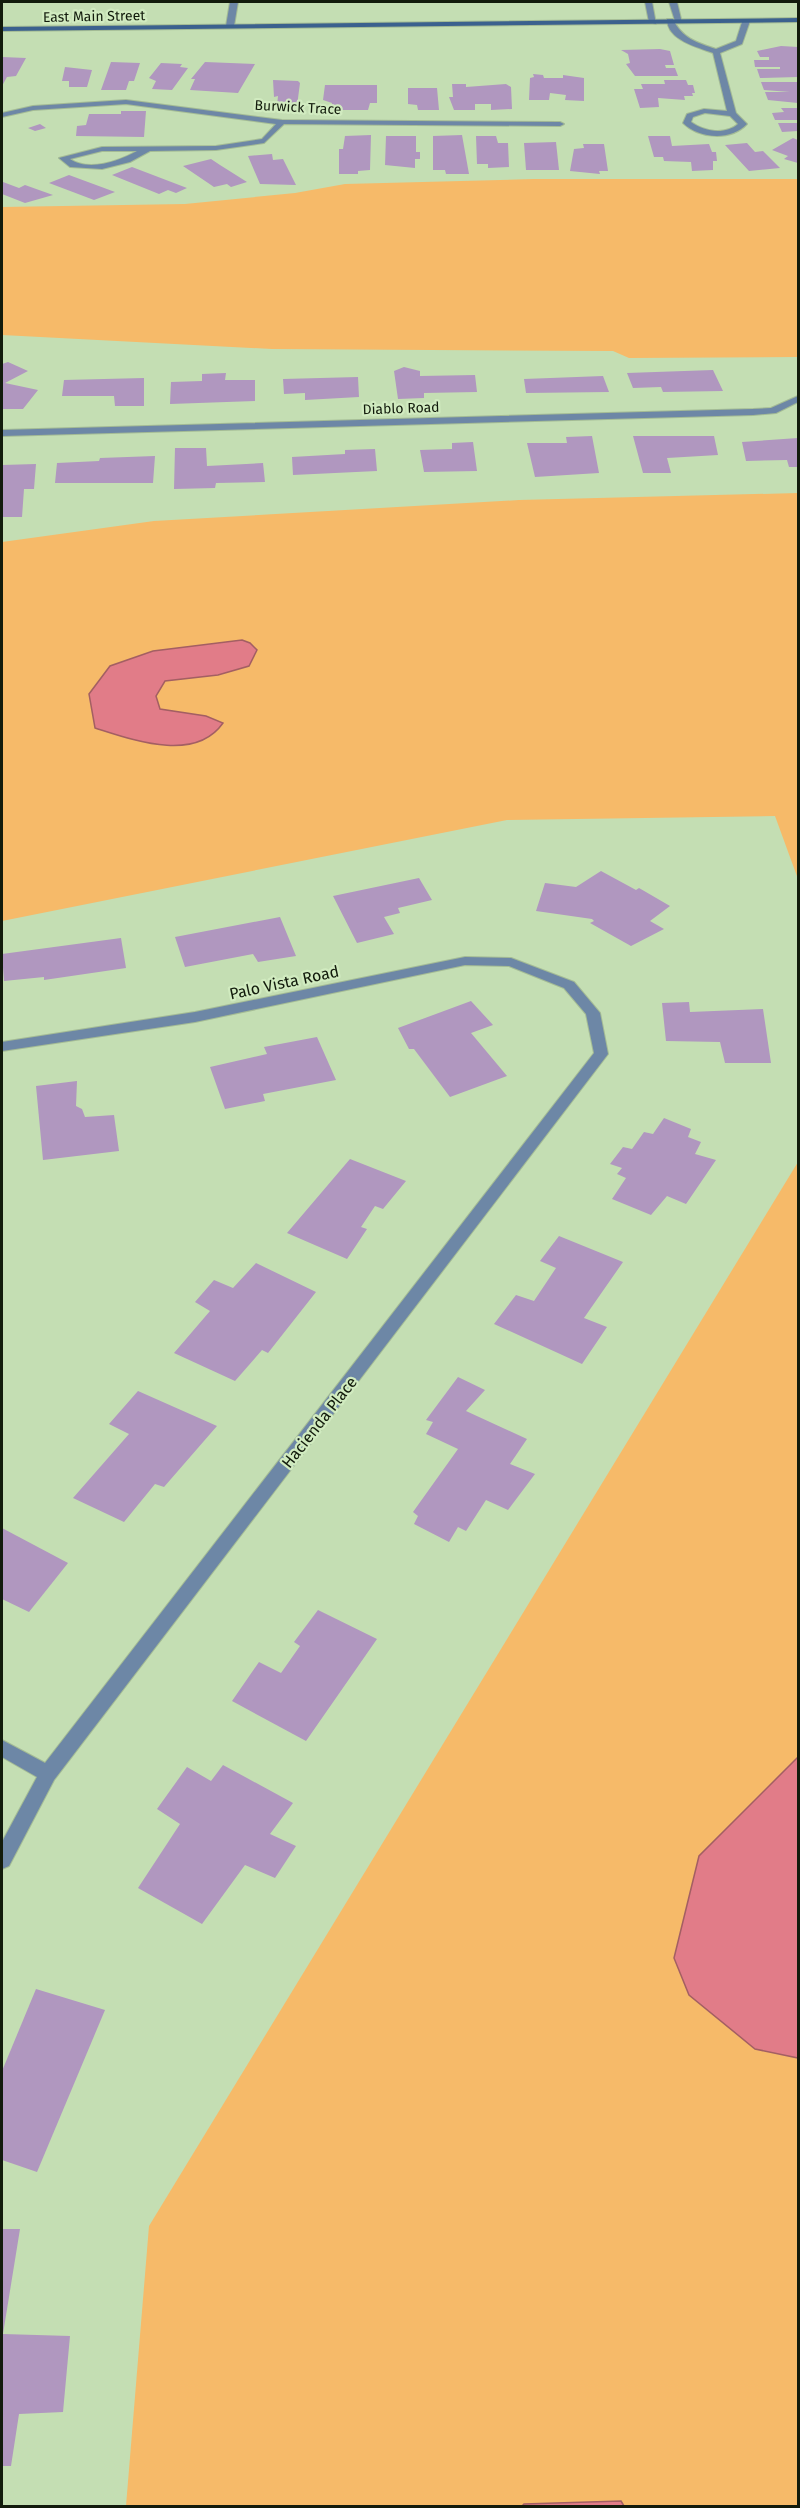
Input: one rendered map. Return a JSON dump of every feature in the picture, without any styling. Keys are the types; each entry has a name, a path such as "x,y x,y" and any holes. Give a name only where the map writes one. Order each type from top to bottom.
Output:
{"main road":[{"name":"East Main Street","path":"2,28 798,20"}],"street":[{"path":"230,26 234,2"},
{"path":"648,2 653,22"},
{"path":"673,2 679,21"},
{"path":"670,21 671,28 678,35 716,52 739,42 746,21"},
{"path":"716,52 732,114 743,123 730,132 703,131 687,123 690,116 704,111 732,114"},
{"name":"Burwick Trace","path":"2,116 33,108 126,102 282,123 560,124"},
{"path":"148,149 127,160 102,167 73,165 63,158 102,149 216,148 264,141 282,123"},
{"name":"Diablo Road","path":"2,432 753,412 773,411 798,399"},
{"name":"Palo Vista Road","path":"2,1046 195,1017 465,961 511,962 569,985"},
{"name":"Hacienda Place","path":"2,1860 48,1774 601,1054 593,1014 569,985"},
{"path":"2,1748 48,1774"}],"shaded area":[{"path":"534,179 798,179 798,357 629,358 613,351 272,349 2,335 2,207 185,204 295,193 345,184"},
{"path":"798,493 798,879 775,816 507,820 2,921 2,542 154,521 519,500"},
{"path":"242,640 250,643 257,650 249,666 218,675 165,681 156,696 160,709 206,716 223,723 211,735 197,742 163,745 127,738 95,728 89,694 110,666 153,651"},
{"path":"798,1162 798,2506 126,2506 149,2226"},
{"path":"798,1757 798,2058 755,2049 689,1995 674,1958 699,1856"},
{"path":"621,2501 624,2506 522,2506 524,2504"}],"building":[{"path":"781,46 798,47 798,77 760,78 757,69 780,69 780,67 755,67 754,60 769,60 769,57 760,57 757,51"},
{"path":"621,50 670,51 674,65 665,65 666,68 675,68 678,76 635,76 626,64 630,63 628,54"},
{"path":"2,57 26,58 16,76 7,77 2,86"},
{"path":"111,62 140,63 134,81 129,81 126,90 101,90"},
{"path":"205,62 255,64 238,93 190,90 195,79 191,79"},
{"path":"161,63 182,64 180,67 188,68 172,90 152,89 156,81 149,78"},
{"path":"65,67 92,70 87,87 69,87 69,81 62,81"},
{"path":"533,74 543,75 544,78 563,78 563,75 584,78 584,101 565,100 566,95 550,93 549,100 529,100 530,78 534,77"},
{"path":"273,80 300,83 297,106 277,106 278,96 274,97"},
{"path":"664,80 686,80 688,85 693,85 695,93 692,93 693,96 684,96 685,100 658,98 659,107 640,108 634,89 643,89 641,84 665,84"},
{"path":"761,82 798,82 798,103 768,100 765,92 790,92 764,90"},
{"path":"452,84 466,84 466,87 506,84 511,87 512,109 491,110 491,104 475,104 475,110 454,110 449,97 453,97"},
{"path":"325,85 377,85 377,103 370,103 368,110 331,110 332,103 323,100"},
{"path":"408,88 437,88 439,110 418,110 417,105 408,104"},
{"path":"781,108 798,108 798,120 775,120 772,113 784,112"},
{"path":"121,111 146,111 144,137 76,136 77,126 86,125 89,114 121,114"},
{"path":"778,123 798,123 798,131 782,132"},
{"path":"40,124 46,128 35,131 28,128"},
{"path":"371,135 370,170 358,171 358,174 339,174 339,149 343,149 345,136"},
{"path":"462,135 469,174 446,174 445,170 433,170 433,136"},
{"path":"386,136 416,136 416,152 420,152 420,159 415,159 415,168 385,165"},
{"path":"476,136 496,136 498,143 508,143 509,167 488,168 488,164 477,164"},
{"path":"648,136 670,136 672,146 709,144 712,152 716,152 717,161 713,161 713,170 692,171 691,162 664,161 663,157 654,157"},
{"path":"793,138 798,140 798,163 784,159 788,156 772,150"},
{"path":"556,142 559,170 526,170 524,143"},
{"path":"747,143 755,152 763,151 780,168 749,171 725,145"},
{"path":"583,144 604,144 608,171 599,171 600,174 570,171 574,149 584,148"},
{"path":"272,154 273,160 283,159 296,185 260,184 248,156"},
{"path":"211,159 247,182 231,187 227,184 214,187 183,166"},
{"path":"132,167 187,188 176,193 168,190 159,194 112,175"},
{"path":"69,175 115,192 94,200 49,183"},
{"path":"3,182 19,188 25,185 53,195 25,203 2,194"},
{"path":"8,362 28,371 5,383 38,390 23,409 2,409 2,364"},
{"path":"404,367 420,371 420,376 475,375 477,392 424,393 424,398 398,399 394,371"},
{"path":"713,370 723,391 663,392 661,387 633,388 627,373"},
{"path":"226,373 225,380 255,380 255,401 170,404 171,382 202,381 202,374"},
{"path":"603,376 609,392 526,393 524,379"},
{"path":"358,377 359,397 305,400 305,393 284,394 283,379"},
{"path":"144,378 144,406 115,406 114,396 62,396 64,380"},
{"path":"592,436 599,473 535,477 527,443 567,443 566,437"},
{"path":"633,436 714,436 718,455 667,458 671,473 643,473"},
{"path":"798,438 798,467 789,467 787,460 746,461 742,442"},
{"path":"473,442 477,471 424,472 420,450 452,449 452,443"},
{"path":"175,448 206,448 207,466 263,463 265,482 216,483 215,488 174,489"},
{"path":"375,449 377,471 293,475 292,457 345,454 345,450"},
{"path":"155,456 153,483 55,483 57,463 99,461 100,458"},
{"path":"36,464 34,489 24,489 22,517 2,517 2,465"},
{"path":"601,871 636,890 639,888 670,906 650,921 664,929 631,946 590,923 594,921 592,919 536,911 545,883 576,887"},
{"path":"419,878 432,900 398,908 400,913 384,917 394,934 357,943 333,896"},
{"path":"280,917 296,956 258,962 253,954 185,967 175,937"},
{"path":"121,938 126,968 44,980 44,977 4,981 2,954"},
{"path":"471,1001 493,1025 471,1033 507,1076 450,1097 414,1049 409,1049 398,1028"},
{"path":"689,1002 690,1012 763,1009 771,1063 725,1063 720,1042 666,1041 662,1003"},
{"path":"317,1037 336,1080 263,1094 265,1101 225,1109 210,1067 267,1054 264,1047"},
{"path":"77,1081 76,1106 82,1109 85,1117 114,1115 119,1151 43,1160 36,1086"},
{"path":"664,1118 691,1129 688,1137 701,1142 695,1154 716,1160 686,1204 667,1196 651,1215 612,1199 626,1178 617,1174 622,1168 610,1164 623,1147 632,1149 644,1132 653,1134"},
{"path":"350,1159 406,1181 383,1209 375,1206 361,1227 367,1229 347,1259 287,1233"},
{"path":"559,1236 623,1262 584,1318 607,1327 582,1364 494,1324 516,1295 534,1301 556,1268 540,1261"},
{"path":"256,1263 316,1292 268,1353 262,1350 235,1381 174,1353 210,1311 195,1302 214,1280 233,1288"},
{"path":"458,1377 485,1390 466,1411 527,1439 510,1464 535,1474 508,1510 486,1500 466,1531 458,1527 449,1542 414,1524 418,1516 413,1512 458,1449 426,1434 433,1422 426,1420"},
{"path":"138,1391 217,1426 164,1487 155,1484 124,1522 73,1498 129,1434 109,1424"},
{"path":"2,1528 68,1563 29,1612 2,1599"},
{"path":"318,1610 377,1639 306,1741 232,1701 259,1662 281,1673 300,1646 294,1642"},
{"path":"223,1765 293,1803 270,1834 296,1846 275,1878 245,1865 202,1924 138,1888 180,1824 157,1809 187,1767 211,1781"},
{"path":"36,1989 105,2010 37,2172 2,2160 2,2071"},
{"path":"2,2229 20,2229 3,2334 70,2336 63,2412 19,2414 11,2466 2,2466"}]}
